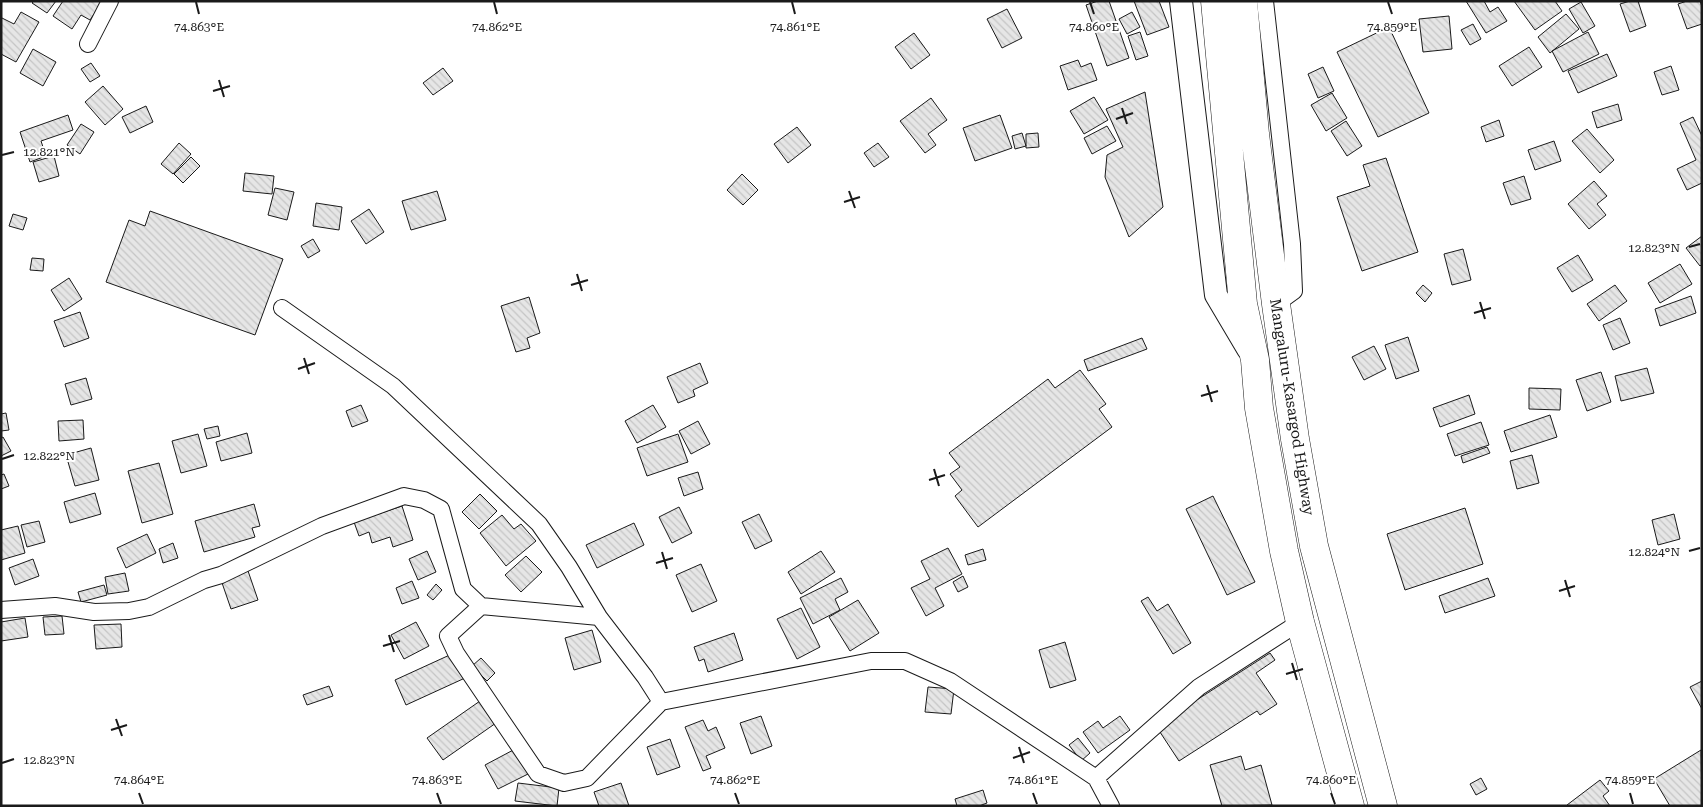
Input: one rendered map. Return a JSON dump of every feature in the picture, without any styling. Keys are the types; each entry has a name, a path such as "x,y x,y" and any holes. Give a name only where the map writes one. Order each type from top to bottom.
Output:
{"highway":[{"name":"Mangaluru-Kasargod Highway","path":"1215,1 1244,304 1255,360 1260,418 1284,551 1300,622 1350,806"},
{"name":"Mangaluru-Kasargod Highway","path":"1243,1 1255,134 1295,439 1314,546 1383,806"}],"street":[{"path":"88,44 110,1"},
{"path":"1181,1 1216,295 1255,360"},
{"path":"1265,1 1292,244 1294,291 1276,304"},
{"path":"282,308 393,386 539,524 569,567 599,618 645,677 661,702"},
{"path":"1,610 55,606 94,612 129,611 149,607 204,580 222,575 322,526 404,496 424,500 441,509 463,588 481,606 599,618"},
{"path":"481,606 448,636 456,653 538,774 564,783 587,778 661,702 871,662 905,661 950,681 1096,778 1111,806"},
{"path":"1096,778 1199,687 1300,622"}],"building":[{"path":"34,1 56,1 47,13 32,3"},
{"path":"63,1 103,1 90,20 81,15 72,29 53,16"},
{"path":"1098,1 1109,1 1129,58 1107,66 1086,5"},
{"path":"1134,1 1159,1 1169,27 1147,35"},
{"path":"1466,1 1484,1 1490,12 1498,7 1507,21 1486,33"},
{"path":"1514,1 1555,1 1562,11 1535,30"},
{"path":"1638,1 1646,26 1630,32 1620,4"},
{"path":"1687,1 1700,1 1702,24 1687,29 1678,4"},
{"path":"1581,2 1595,26 1583,33 1569,9"},
{"path":"1007,9 1022,38 1002,48 987,19"},
{"path":"21,12 39,22 16,62 1,54 1,19 14,24"},
{"path":"1132,12 1140,27 1127,34 1119,19"},
{"path":"1566,14 1579,29 1550,53 1538,37"},
{"path":"1449,16 1452,49 1423,52 1419,19"},
{"path":"1473,24 1481,39 1470,45 1461,30"},
{"path":"1389,27 1429,113 1378,137 1337,52"},
{"path":"1140,32 1148,56 1136,60 1128,36"},
{"path":"1588,32 1599,54 1563,72 1552,51"},
{"path":"914,33 930,55 911,69 895,47"},
{"path":"1529,47 1542,67 1512,86 1499,66"},
{"path":"33,49 56,62 43,86 20,73"},
{"path":"1607,54 1617,76 1578,93 1568,71"},
{"path":"1078,60 1081,67 1091,63 1097,80 1068,90 1060,66"},
{"path":"91,63 100,76 90,82 81,69"},
{"path":"1671,66 1679,90 1662,95 1654,72"},
{"path":"1323,67 1334,91 1318,98 1308,74"},
{"path":"443,68 453,81 433,95 423,83"},
{"path":"103,86 123,109 105,125 85,102"},
{"path":"1145,92 1163,207 1129,237 1105,177 1107,155 1123,147 1106,109"},
{"path":"1332,93 1347,118 1326,131 1311,105"},
{"path":"1094,97 1108,120 1084,134 1070,111"},
{"path":"931,98 947,120 928,134 936,145 925,153 900,121"},
{"path":"1618,104 1622,120 1597,128 1592,112"},
{"path":"146,106 153,122 130,133 122,117"},
{"path":"68,115 73,130 41,141 46,156 30,162 20,132"},
{"path":"1000,115 1012,148 975,161 963,128"},
{"path":"1693,117 1702,136 1702,183 1687,190 1677,169 1696,160 1680,123"},
{"path":"1499,120 1504,136 1486,142 1481,127"},
{"path":"1346,121 1362,146 1347,156 1331,131"},
{"path":"81,124 94,132 80,154 67,145"},
{"path":"1107,126 1116,141 1092,154 1084,138"},
{"path":"797,127 811,145 788,163 774,144"},
{"path":"1587,129 1614,160 1600,173 1572,141"},
{"path":"1022,133 1026,146 1015,149 1012,136"},
{"path":"1038,133 1039,147 1026,148 1026,134"},
{"path":"1554,141 1561,161 1535,170 1528,150"},
{"path":"179,143 191,154 173,174 161,164"},
{"path":"878,143 889,157 874,167 864,153"},
{"path":"54,156 59,176 39,182 33,162"},
{"path":"191,157 200,166 183,183 174,174"},
{"path":"1386,158 1418,252 1362,271 1337,197 1370,186 1363,165"},
{"path":"245,173 274,176 272,194 243,191"},
{"path":"742,174 758,190 743,205 727,190"},
{"path":"1524,176 1531,199 1511,205 1503,183"},
{"path":"1594,181 1607,196 1597,204 1606,215 1589,229 1568,204"},
{"path":"275,188 294,192 287,220 268,215"},
{"path":"437,191 446,220 411,230 402,201"},
{"path":"316,203 342,207 339,230 313,226"},
{"path":"369,209 384,232 366,244 351,221"},
{"path":"150,211 283,259 255,335 106,282 129,220 145,226"},
{"path":"13,214 27,218 23,230 9,226"},
{"path":"1702,236 1702,264 1700,266 1686,248"},
{"path":"313,239 320,251 308,258 301,246"},
{"path":"1463,249 1471,280 1452,285 1444,254"},
{"path":"1578,255 1593,280 1572,292 1557,268"},
{"path":"32,258 44,259 43,271 30,270"},
{"path":"1680,264 1692,284 1660,303 1648,283"},
{"path":"69,278 82,299 64,311 51,290"},
{"path":"1423,285 1432,293 1425,302 1416,293"},
{"path":"1615,285 1627,301 1599,321 1587,304"},
{"path":"1691,296 1696,313 1660,326 1655,309"},
{"path":"529,297 540,333 527,338 530,348 516,352 501,306"},
{"path":"80,312 89,338 64,347 54,321"},
{"path":"1620,318 1630,343 1613,350 1603,325"},
{"path":"1408,337 1419,371 1396,379 1385,345"},
{"path":"1142,338 1147,349 1088,371 1084,360"},
{"path":"1374,346 1386,369 1364,380 1352,357"},
{"path":"700,363 708,383 693,390 695,396 678,403 667,377"},
{"path":"1647,368 1654,393 1621,401 1615,376"},
{"path":"1080,370 1106,404 1099,409 1112,427 978,527 955,496 962,490 950,474 960,467 949,453 1048,379 1055,388"},
{"path":"1601,372 1611,402 1587,411 1576,380"},
{"path":"86,378 92,399 71,405 65,384"},
{"path":"1529,388 1561,389 1560,410 1529,409"},
{"path":"1469,395 1475,414 1440,427 1433,408"},
{"path":"361,405 368,421 352,427 346,411"},
{"path":"653,405 666,427 637,443 625,421"},
{"path":"6,413 9,430 1,431 1,414"},
{"path":"1550,415 1557,437 1511,452 1504,431"},
{"path":"83,420 84,439 59,441 58,421"},
{"path":"698,421 710,444 691,454 679,431"},
{"path":"1481,422 1489,445 1455,456 1447,434"},
{"path":"218,426 220,436 207,439 204,429"},
{"path":"247,433 252,453 221,461 216,442"},
{"path":"198,434 207,466 181,473 172,441"},
{"path":"678,434 688,462 647,476 637,448"},
{"path":"3,437 11,451 1,456 1,438"},
{"path":"1487,447 1490,453 1463,463 1461,456"},
{"path":"91,448 99,480 75,486 66,455"},
{"path":"1532,455 1539,483 1517,489 1510,461"},
{"path":"159,463 173,514 142,523 128,471"},
{"path":"698,472 703,489 684,496 678,478"},
{"path":"4,474 9,486 1,489 1,475"},
{"path":"95,493 101,514 70,523 64,502"},
{"path":"480,494 497,511 479,529 462,512"},
{"path":"1213,496 1255,582 1227,595 1186,509"},
{"path":"254,504 260,526 252,528 255,537 204,552 195,521"},
{"path":"402,506 413,540 393,547 390,537 372,543 369,532 359,536 354,522"},
{"path":"679,507 692,533 672,543 659,517"},
{"path":"1465,508 1483,564 1405,590 1387,534"},
{"path":"759,514 772,541 755,549 742,522"},
{"path":"1674,514 1680,539 1658,545 1652,520"},
{"path":"502,515 514,529 521,524 536,541 506,566 480,533"},
{"path":"39,521 45,542 27,547 21,525"},
{"path":"634,523 644,545 597,568 586,545"},
{"path":"18,526 25,553 1,560 1,530"},
{"path":"147,534 156,553 126,568 117,548"},
{"path":"173,543 178,558 163,563 159,549"},
{"path":"948,548 962,574 935,588 944,606 926,616 911,588 930,579 921,561"},
{"path":"983,549 986,560 968,565 965,555"},
{"path":"427,551 436,572 418,580 409,559"},
{"path":"821,551 835,572 801,594 788,572"},
{"path":"526,556 542,572 521,592 505,575"},
{"path":"33,559 39,576 15,585 9,568"},
{"path":"701,564 717,601 692,612 676,575"},
{"path":"247,568 258,600 231,609 220,577"},
{"path":"125,573 129,591 108,594 105,577"},
{"path":"963,576 968,587 958,592 953,582"},
{"path":"841,578 848,592 835,599 840,610 813,624 800,598"},
{"path":"1488,578 1495,596 1445,613 1439,596"},
{"path":"412,581 419,598 402,604 396,588"},
{"path":"436,584 442,590 433,600 427,595"},
{"path":"104,585 107,595 81,602 78,592"},
{"path":"1148,597 1157,611 1168,604 1191,643 1173,654 1141,601"},
{"path":"858,600 879,633 850,651 829,617"},
{"path":"801,608 820,647 797,659 777,619"},
{"path":"62,616 64,634 45,635 43,617"},
{"path":"25,618 28,637 1,641 1,622"},
{"path":"416,622 429,646 404,659 391,635"},
{"path":"121,624 122,647 96,649 94,625"},
{"path":"592,630 601,662 574,670 565,638"},
{"path":"734,633 743,660 708,672 704,659 699,661 694,647"},
{"path":"1065,642 1076,680 1050,688 1039,650"},
{"path":"454,653 465,678 406,705 395,680"},
{"path":"1270,653 1275,660 1256,673 1277,704 1260,715 1257,711 1179,761 1156,726"},
{"path":"481,658 495,673 487,681 472,666"},
{"path":"1702,681 1702,709 1690,687"},
{"path":"329,686 333,696 307,705 303,695"},
{"path":"928,687 954,689 951,714 925,712"},
{"path":"480,701 496,723 443,760 427,738"},
{"path":"761,716 772,746 751,754 740,723"},
{"path":"1120,716 1130,730 1098,753 1083,732 1098,721 1103,728"},
{"path":"703,720 708,731 716,727 725,748 706,756 711,768 703,771 685,727"},
{"path":"1078,738 1090,753 1081,761 1069,745"},
{"path":"670,739 680,767 657,775 647,747"},
{"path":"517,748 530,773 498,789 485,765"},
{"path":"1701,750 1702,806 1670,806 1654,779"},
{"path":"1241,756 1245,770 1261,765 1272,805 1222,806 1210,765"},
{"path":"1481,778 1487,789 1476,795 1470,784"},
{"path":"1600,780 1609,791 1603,796 1610,806 1567,805"},
{"path":"518,783 559,788 557,806 515,801"},
{"path":"621,783 629,806 599,806 594,792"},
{"path":"983,790 987,803 979,806 957,806 955,799"}]}
